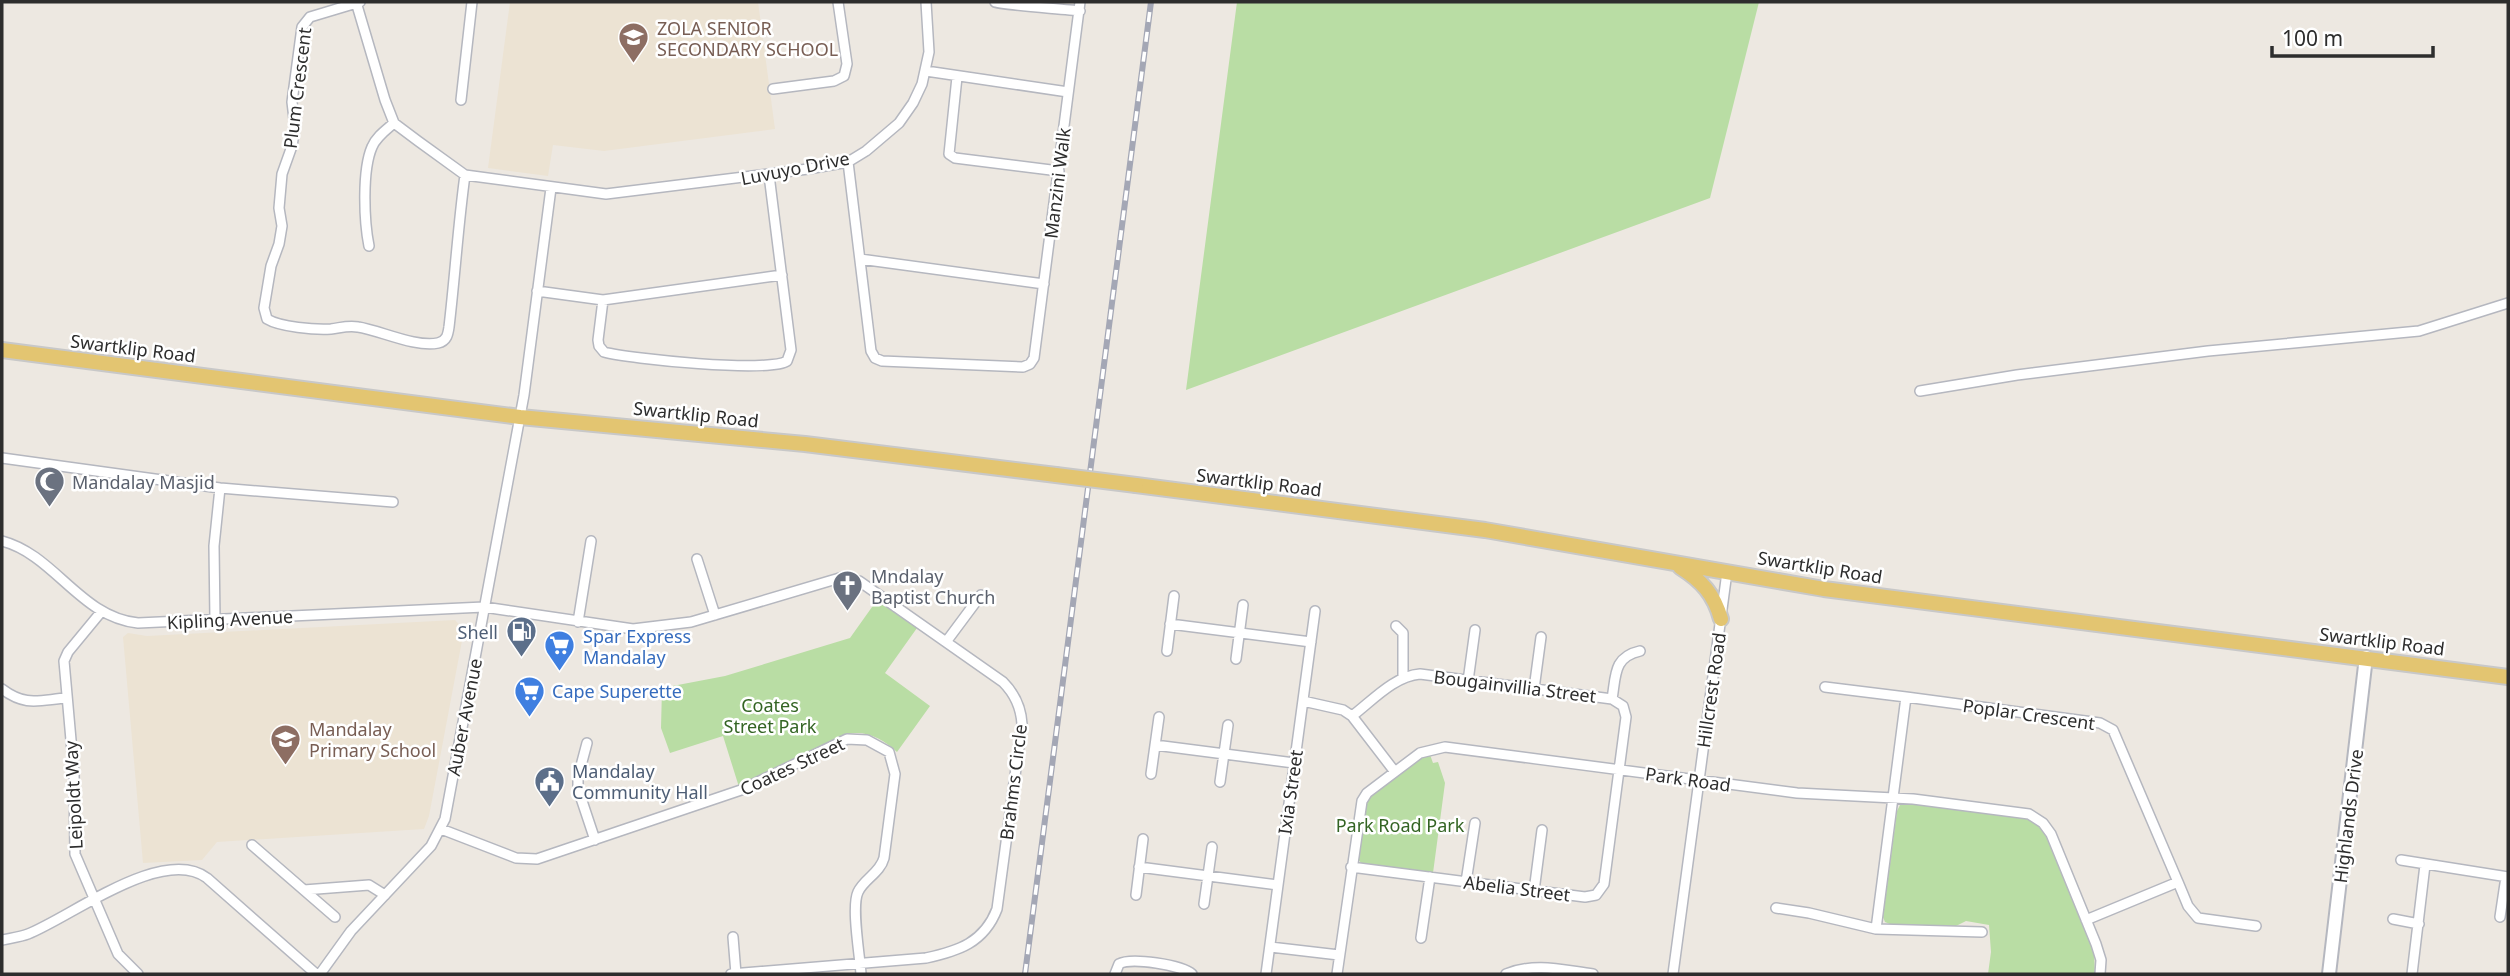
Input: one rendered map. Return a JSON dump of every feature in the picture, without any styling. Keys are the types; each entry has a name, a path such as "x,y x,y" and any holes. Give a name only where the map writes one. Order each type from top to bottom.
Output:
{"main road":[{"name":"Swartklip Road","path":"2,350 520,417 805,444 1485,530 1824,589 2508,677"},
{"path":"1674,563 1702,583 1716,601 1721,619"},
{"name":"Highlands Drive","path":"2329,974 2366,657"}],"street":[{"path":"358,2 394,123 465,175"},
{"name":"Plum Crescent","path":"358,2 310,17 302,27 292,102 295,127 292,146 282,174 279,208 282,226 271,266 264,308 267,319 280,324 329,329 356,326 384,335 432,343 443,341 449,327 465,175"},
{"path":"461,100 472,2"},
{"path":"773,89 834,81 844,76 846,64 838,2"},
{"name":"Luvuyo Drive","path":"465,175 551,188 619,194 848,162 866,151 898,123 913,103 926,71 929,52 930,27 926,2"},
{"path":"995,2 1002,5 1080,6"},
{"name":"Manzini Walk","path":"860,259 871,351 875,358 1023,367 1030,364 1034,358 1080,6"},
{"path":"926,71 1068,92"},
{"path":"957,77 948,154 955,158 1059,172"},
{"path":"369,246 364,211 370,151 377,139 394,123"},
{"path":"848,162 860,259 1044,284"},
{"path":"603,300 598,340 604,352 693,363 775,365 787,361 791,350 769,175"},
{"name":"Auber Avenue","path":"318,974 351,931 431,846 445,819 520,417 551,188"},
{"path":"537,291 603,300 782,275"},
{"path":"1920,391 2017,375 2208,351 2399,334 2419,331 2508,303"},
{"path":"2,458 220,488 393,502"},
{"path":"215,620 214,546 220,488"},
{"name":"Kipling Avenue","path":"2,541 25,550 101,612 118,620 138,623 484,607"},
{"path":"578,622 591,541"},
{"path":"697,559 715,615"},
{"name":"Hillcrest Road","path":"1674,974 1727,572"},
{"name":"Brahms Circle","path":"484,607 633,629 680,624 847,576 859,581 1003,682 1013,693 1021,711 1022,724 997,909 980,937 959,950 926,958 733,974"},
{"path":"946,642 981,595"},
{"path":"1167,651 1174,596"},
{"path":"1236,659 1243,605"},
{"name":"Ixia Street","path":"1266,974 1315,611"},
{"name":"Leipoldt Way","path":"101,612 65,658 74,774 75,854 118,954 138,974"},
{"path":"1170,624 1311,642"},
{"path":"1352,716 1403,678 1404,633 1396,626"},
{"path":"1468,681 1475,630"},
{"path":"1534,689 1541,637"},
{"path":"1612,699 1620,661 1626,655 1640,651"},
{"name":"Bougainvillia Street","path":"1403,678 1420,674 1612,699 1623,706 1626,717 1619,770"},
{"path":"1825,687 1906,697 1876,929"},
{"path":"2,689 24,702 67,698"},
{"name":"Poplar Crescent","path":"1906,697 2100,723 2110,727 2117,737 2178,882"},
{"path":"1303,701 1343,710 1352,716 1395,772"},
{"path":"1151,774 1158,717"},
{"path":"1220,782 1228,725"},
{"name":"Coates Street","path":"441,830 523,859 537,859 741,790 847,740 867,740 890,752 895,774 884,858 879,870 861,888 856,900 861,974"},
{"path":"587,743 578,789 594,840"},
{"path":"1155,745 1294,763"},
{"name":"Park Road","path":"1337,974 1362,801 1367,793 1420,752 1445,747 1797,793 1894,798 2023,813 2038,818 2051,834 2087,920 2099,952 2100,974"},
{"name":"Abelia Street","path":"1352,867 1534,891 1588,897 1596,895 1602,888 1619,770"},
{"path":"1466,882 1475,823"},
{"path":"1534,891 1542,830"},
{"path":"1136,895 1143,839"},
{"path":"252,845 335,917"},
{"path":"1204,904 1212,847"},
{"path":"2401,860 2507,877 2500,917"},
{"path":"2412,974 2425,865"},
{"path":"1139,867 1278,885"},
{"path":"2,940 29,934 145,874 185,871 198,873 318,974"},
{"path":"1421,938 1430,877"},
{"path":"2087,920 2178,882 2191,911 2198,918 2256,926"},
{"path":"304,890 369,885 385,895"},
{"path":"1776,908 1876,929 1982,932"},
{"path":"2393,919 2419,924"},
{"path":"733,937 733,974"},
{"path":"1270,947 1339,956"},
{"path":"1115,974 1119,964 1129,961 1183,968 1192,974"},
{"path":"1506,974 1535,966 1593,974"}],"shaded area":[{"name":"ZOLA SENIOR SECONDARY SCHOOL","path":"510,2 758,2 775,129 604,151 553,145 548,176 488,168"},
{"name":"Mandalay Primary School","path":"455,620 464,630 429,816 424,829 217,842 202,860 143,863 123,637 128,633 147,636"}],"green space":[{"path":"1237,2 1759,2 1710,198 1186,390"},
{"name":"Coates Street Park","path":"877,600 917,628 885,673 930,706 897,752 874,737 861,733 847,734 739,787 723,736 670,753 661,728 662,688 725,676 850,638"},
{"name":"Park Road Park","path":"1429,752 1433,763 1438,762 1445,783 1433,873 1362,864 1357,858 1364,805 1370,796"},
{"path":"1906,803 2023,818 2035,822 2045,834 2094,952 2095,974 1988,974 1991,952 1989,925 1966,921 1954,927 1892,925 1885,922 1883,917 1897,811 1900,805"}],"railway":[{"path":"1025,974 1151,2"}],"place":[{"name":"ZOLA SENIOR SECONDARY SCHOOL","path":"634,65"},
{"name":"Mandalay Masjid","path":"49,509"},
{"name":"Mndalay Baptist Church","path":"848,613"},
{"name":"Shell","path":"521,659"},
{"name":"Spar Express Mandalay","path":"560,673"},
{"name":"Cape Superette","path":"529,718"},
{"name":"Mandalay Primary School","path":"286,766"},
{"name":"Mandalay Community Hall","path":"549,808"}]}
